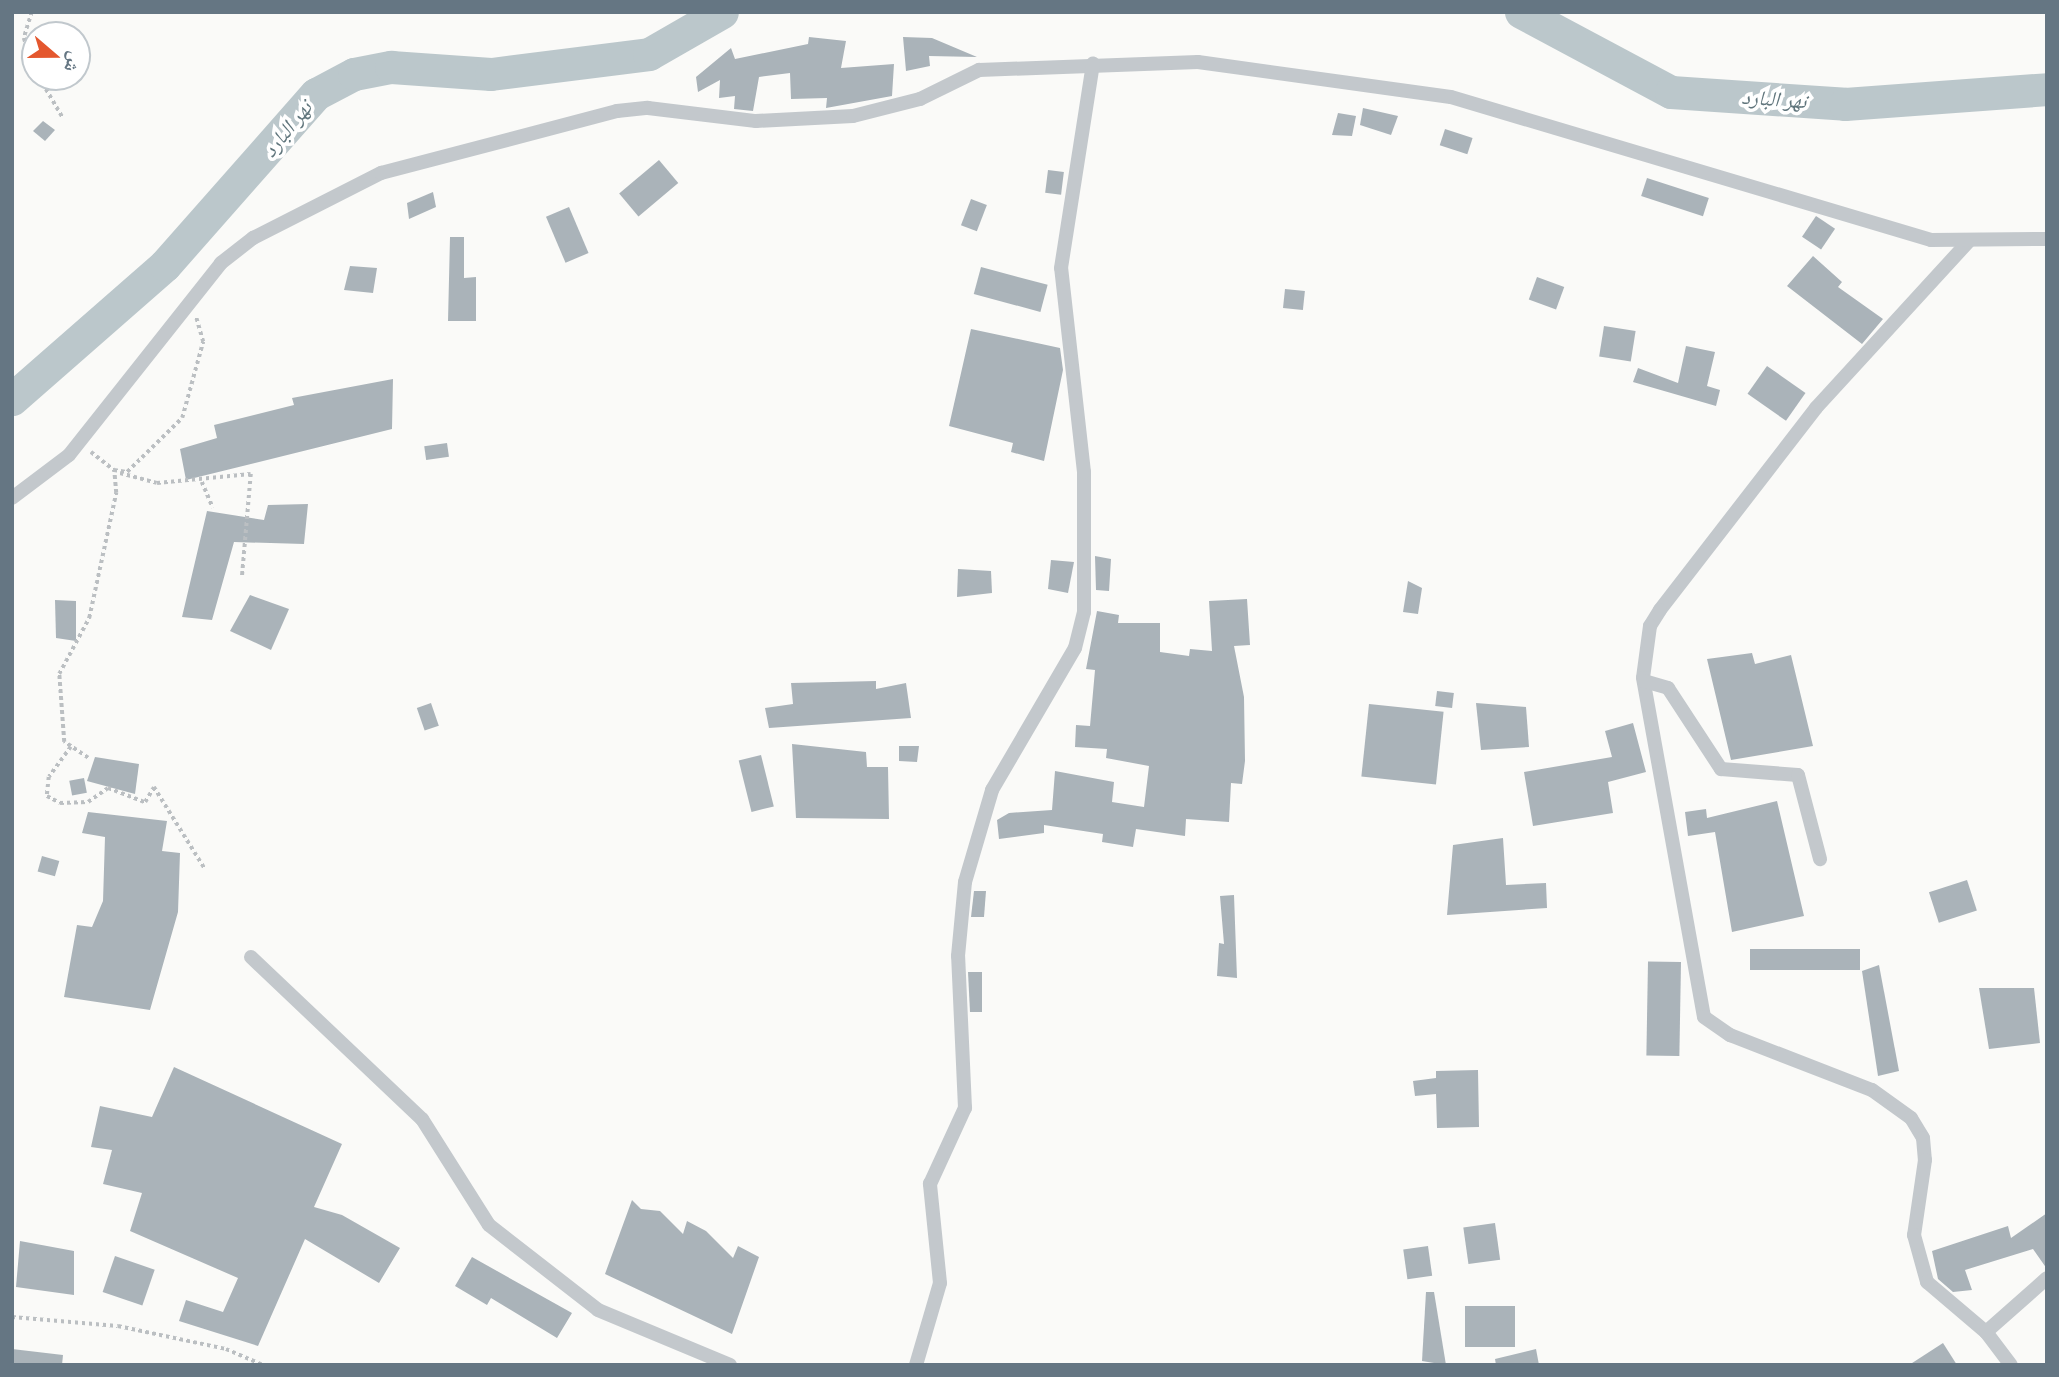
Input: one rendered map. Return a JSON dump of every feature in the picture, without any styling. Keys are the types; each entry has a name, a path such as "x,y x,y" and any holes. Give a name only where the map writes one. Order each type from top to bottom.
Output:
{"street":[{"path":"12,498 79,442 221,263 253,238 381,173 617,111 648,108 756,121 852,116 920,99 979,70 1093,63 1198,62 1451,97 1931,240 1968,242 2047,239"},
{"path":"916,1365 940,1283 930,1184 965,1108 958,956 965,882 992,790 1075,648 1084,612 1084,472 1061,268 1093,63"},
{"path":"1968,242 1816,408 1660,610 1650,626 1644,681 1704,1017 1730,1035 1871,1090 1911,1118 1925,1160 1914,1235 1927,1282 1944,1303 1986,1332 2011,1365"},
{"path":"1644,681 1668,688 1721,769 1798,775 1820,859"},
{"path":"251,957 422,1119 489,1225 598,1310 730,1365"},
{"path":"1986,1332 2047,1278"}],"path":[{"path":"47,91 63,118"},
{"path":"117,472 133,469 162,441 190,400 203,342 202,325 189,306"},
{"path":"79,442 117,472 138,482 202,482 251,474 242,578"},
{"path":"88,758 71,747 58,706 59,674 89,618 116,493 117,472"},
{"path":"202,482 213,508"},
{"path":"71,747 49,777 47,796 60,803 88,803 108,788 145,802 154,787 205,869"},
{"path":"12,1317 118,1326 226,1349 263,1365"}],"building":[{"path":"809,37 846,41 841,68 894,64 892,96 826,108 827,98 791,99 790,73 759,77 753,111 734,109 735,96 719,98 720,80 698,92 696,77 731,48 735,59 808,44"},
{"path":"903,37 932,38 977,57 929,56 930,66 906,71"},
{"path":"1363,108 1398,116 1391,135 1360,125"},
{"path":"1338,113 1356,116 1352,136 1332,135"},
{"path":"43,121 55,130 45,141 33,131"},
{"path":"1445,129 1473,138 1467,154 1440,145"},
{"path":"659,160 678,183 638,216 619,193"},
{"path":"1048,170 1064,172 1061,195 1045,193"},
{"path":"1647,178 1709,198 1703,216 1641,196"},
{"path":"433,192 436,207 409,219 407,203"},
{"path":"971,199 987,205 977,231 961,225"},
{"path":"569,207 589,253 566,263 546,217"},
{"path":"1816,216 1835,229 1821,250 1802,237"},
{"path":"450,237 464,237 464,278 476,277 476,321 448,321"},
{"path":"1813,256 1842,282 1838,287 1883,319 1862,344 1787,286"},
{"path":"350,266 377,268 373,293 344,290"},
{"path":"981,267 1048,285 1040,312 974,294"},
{"path":"1537,277 1564,287 1556,309 1529,300"},
{"path":"1285,289 1305,291 1303,310 1283,308"},
{"path":"1604,326 1636,331 1631,362 1599,357"},
{"path":"971,329 1060,348 1063,370 1044,461 1011,452 1013,443 949,426"},
{"path":"1686,346 1715,352 1707,386 1720,390 1716,406 1633,382 1638,368 1678,383"},
{"path":"1767,366 1806,393 1786,421 1747,394"},
{"path":"393,379 392,429 186,480 180,449 217,438 214,425 294,405 292,398"},
{"path":"447,443 449,457 426,460 424,446"},
{"path":"308,504 304,544 234,542 212,620 182,617 207,511 264,520 268,505"},
{"path":"1095,556 1111,559 1109,591 1096,590"},
{"path":"1051,560 1074,562 1068,593 1048,589"},
{"path":"958,569 991,571 992,593 957,597"},
{"path":"1408,581 1422,588 1418,614 1403,612"},
{"path":"250,595 289,609 271,650 230,631"},
{"path":"1247,599 1250,645 1234,646 1244,697 1245,761 1242,784 1231,783 1229,822 1186,819 1185,836 1136,829 1133,847 1102,842 1103,834 1044,825 1044,833 999,839 997,820 1009,813 1052,810 1055,771 1114,782 1112,802 1144,807 1149,766 1106,758 1107,749 1075,747 1076,725 1090,726 1095,670 1086,669 1097,611 1119,615 1118,623 1160,623 1160,652 1189,656 1190,649 1212,651 1209,601"},
{"path":"55,600 76,601 76,641 56,638"},
{"path":"1752,653 1755,664 1791,655 1813,746 1731,760 1707,659"},
{"path":"876,681 876,689 906,683 911,718 769,728 765,708 793,704 791,683"},
{"path":"1437,691 1454,693 1452,708 1435,706"},
{"path":"431,703 439,726 425,731 417,708"},
{"path":"1476,703 1526,707 1529,747 1481,750"},
{"path":"1369,704 1444,712 1436,784 1361,777"},
{"path":"1633,723 1646,772 1608,782 1613,813 1533,826 1524,772 1612,757 1605,731"},
{"path":"792,744 866,752 867,767 888,767 889,819 796,818"},
{"path":"899,746 919,746 917,762 899,761"},
{"path":"761,755 774,806 752,812 739,761"},
{"path":"95,757 139,764 135,794 87,781"},
{"path":"84,778 87,793 72,796 69,781"},
{"path":"1777,801 1804,916 1732,932 1715,832 1688,836 1685,812 1706,809 1707,818"},
{"path":"88,812 167,821 162,851 180,853 178,912 150,1010 64,997 77,925 92,927 103,901 105,837 82,833"},
{"path":"1503,838 1506,885 1546,883 1547,908 1447,915 1453,845"},
{"path":"42,856 59,861 55,876 38,871"},
{"path":"1967,880 1977,910 1939,923 1929,892"},
{"path":"974,891 986,891 984,917 971,917"},
{"path":"1234,895 1237,978 1217,976 1219,943 1224,944 1220,896"},
{"path":"1750,949 1860,949 1860,970 1750,970"},
{"path":"1648,961 1681,962 1679,1056 1646,1055"},
{"path":"1879,965 1899,1071 1878,1076 1862,971"},
{"path":"968,972 982,972 982,1012 970,1012"},
{"path":"1979,988 2034,988 2040,1043 1989,1049"},
{"path":"174,1067 342,1144 314,1207 342,1215 400,1248 379,1283 305,1239 258,1346 179,1321 186,1300 223,1312 238,1278 130,1231 142,1193 103,1184 112,1150 91,1147 100,1106 152,1117"},
{"path":"1478,1070 1479,1127 1437,1128 1436,1094 1415,1096 1413,1081 1436,1078 1436,1071"},
{"path":"632,1200 641,1209 660,1211 683,1234 687,1221 706,1231 733,1258 738,1246 759,1257 732,1334 605,1274"},
{"path":"2047,1213 2047,1269 2033,1249 1965,1270 1972,1290 1953,1292 1938,1279 1932,1251 2008,1226 2011,1238"},
{"path":"1495,1223 1500,1260 1468,1264 1463,1227"},
{"path":"20,1241 74,1251 74,1295 16,1287"},
{"path":"1428,1246 1432,1276 1407,1279 1403,1249"},
{"path":"115,1256 155,1270 142,1306 103,1292"},
{"path":"472,1257 572,1313 557,1338 491,1298 487,1305 455,1286"},
{"path":"1426,1292 1434,1292 1446,1365 1422,1361"},
{"path":"1465,1306 1515,1306 1515,1347 1465,1347"},
{"path":"1943,1343 1957,1365 1909,1365"},
{"path":"12,1349 63,1355 62,1365 12,1365"},
{"path":"1536,1349 1539,1365 1496,1365 1495,1359"}],"waterway":[{"name":"نهر البارد","path":"12,399 165,265 316,94 354,74 391,67 491,74 649,54 722,12"},
{"name":"نهر البارد","path":"1521,12 1671,92 1845,104 2047,89"}]}
